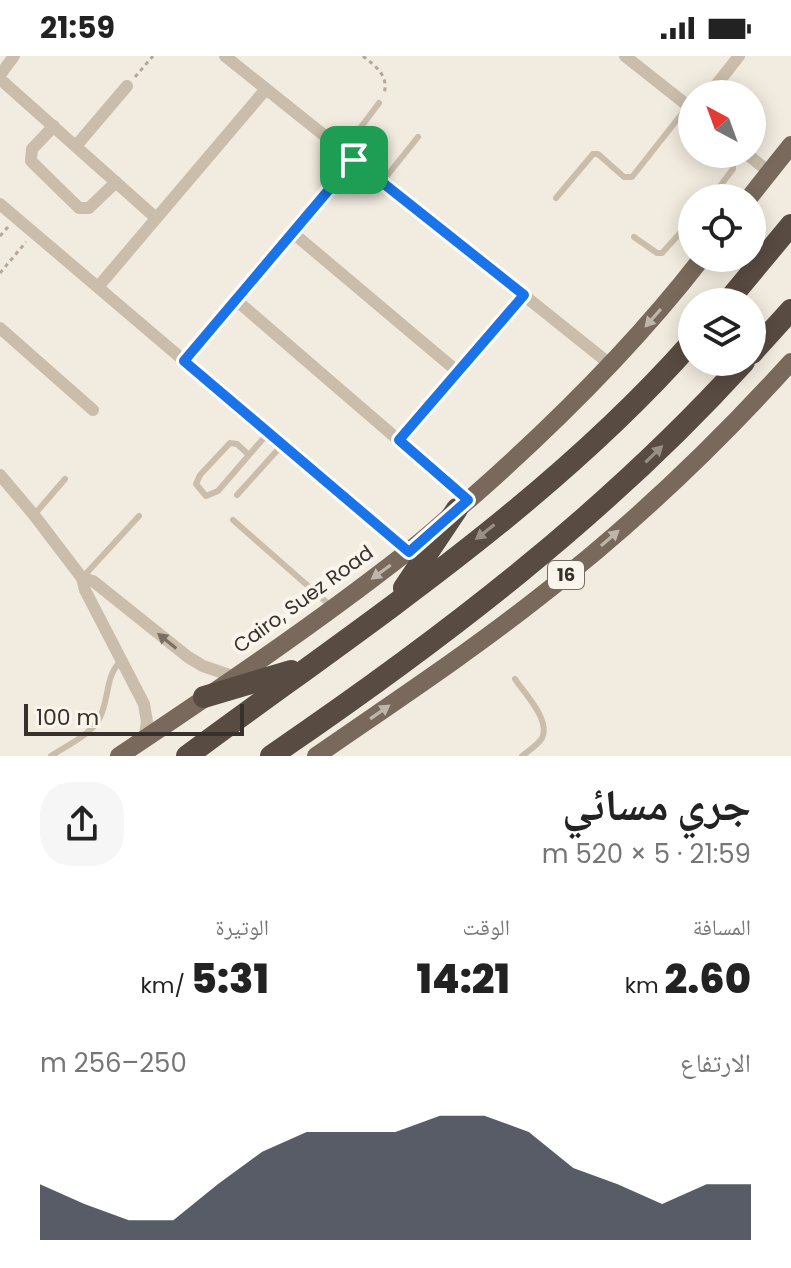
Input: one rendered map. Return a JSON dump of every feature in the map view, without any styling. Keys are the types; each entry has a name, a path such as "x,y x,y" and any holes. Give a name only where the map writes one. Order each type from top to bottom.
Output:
{"highway":[{"path":"739,288 791,225"},
{"path":"766,338 791,310"},
{"path":"187,756 391,607 546,484 617,419 678,356"},
{"name":"16","path":"271,756 421,652 577,526 652,457 730,376"},
{"path":"391,607 463,504"},
{"path":"204,697 308,666"}],"main road":[{"path":"760,184 791,145"},
{"name":"Cairo, Suez Road","path":"119,756 409,552 546,430 611,365 690,272"},
{"name":"16","path":"316,756 540,597 671,484 791,362"}],"street":[{"path":"14,56 0,77 156,218"},
{"path":"225,56 611,365"},
{"path":"625,56 678,98"},
{"path":"720,80 739,56"},
{"path":"76,146 127,86"},
{"path":"98,287 266,89"},
{"path":"54,126 32,149 31,161 79,208 89,208 116,182"},
{"path":"184,361 354,160"},
{"path":"764,168 769,172"},
{"path":"0,204 409,552"},
{"path":"293,233 458,372"},
{"path":"399,440 524,295"},
{"path":"236,300 399,440 463,504"},
{"path":"0,328 93,410"},
{"path":"0,475 82,578 85,590 144,704 147,722 144,739"},
{"path":"82,578 93,581 188,657 203,666 235,677"}],"lane":[{"path":"343,151 379,103"},
{"path":"556,198 593,154 598,154 624,177 632,177 678,122"},
{"path":"382,182 418,137"},
{"path":"634,237 657,253 662,253 678,235"},
{"path":"249,455 237,444 230,443 200,475 196,484 198,489 206,496 215,494 249,455 268,433"},
{"path":"237,495 282,445"},
{"path":"34,515 65,479"},
{"path":"82,578 139,516"},
{"path":"233,520 332,608"},
{"path":"51,756 99,720 111,674 122,661"},
{"path":"515,679 540,718 544,730 542,738 522,756"}],"path":[{"path":"127,86 153,56"},
{"path":"363,56 385,78 384,96 379,103"},
{"path":"0,273 34,233"}],"route":[{"path":"354,160 524,295 399,440 468,500 409,552 184,361 354,160"}]}
